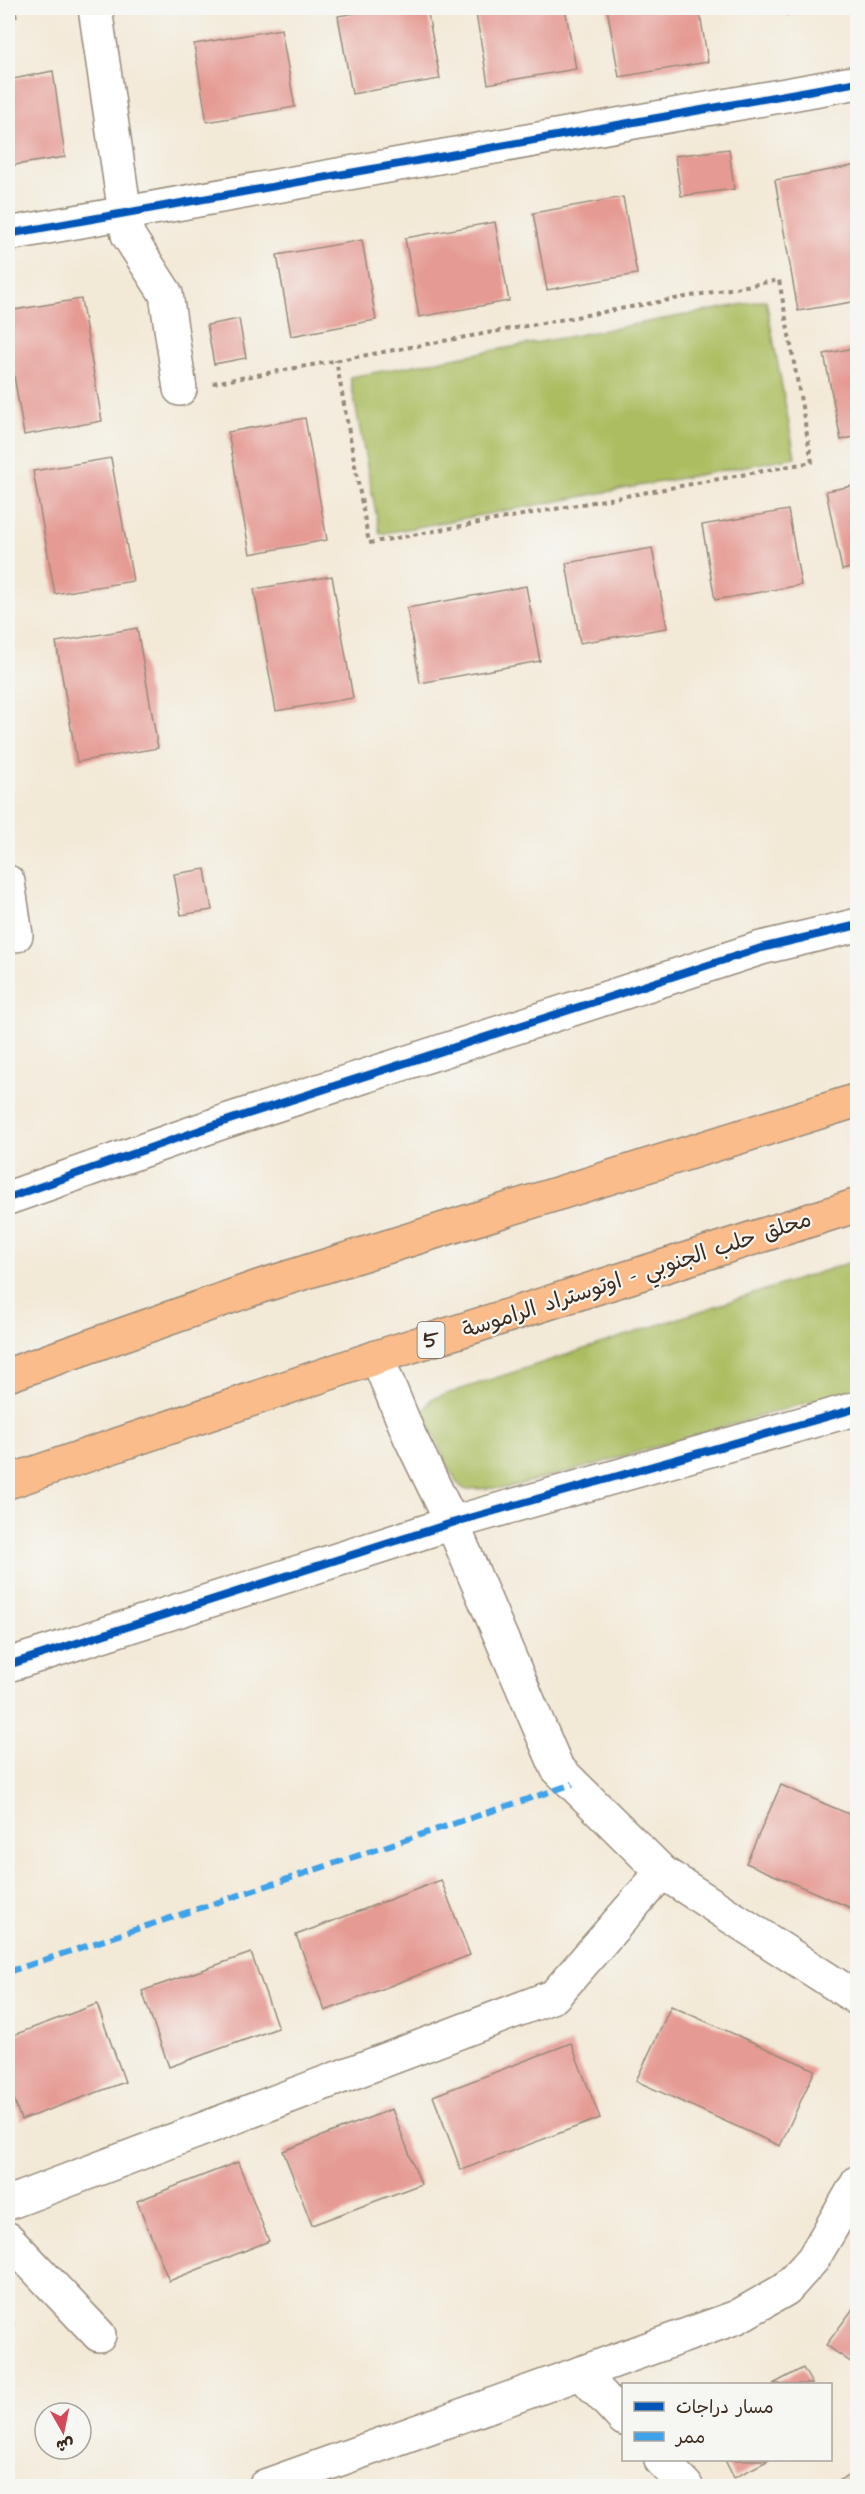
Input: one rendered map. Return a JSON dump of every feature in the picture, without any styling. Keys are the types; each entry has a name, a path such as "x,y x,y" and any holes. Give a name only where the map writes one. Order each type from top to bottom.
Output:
{"highway":[{"path":"8,1375 258,1287 858,1100"},
{"name":"محلق حلب الجنوبي - اوتوستراد الراموسة","path":"8,1482 377,1357 858,1204"}],"street":[{"path":"95,8 128,235 166,294 180,389"},
{"path":"8,234 858,82"},
{"path":"8,882 16,935 8,936"},
{"path":"8,1198 226,1121 749,952 858,925"},
{"path":"377,1357 410,1437 452,1523 557,1768 662,1872 858,1999"},
{"path":"8,1665 452,1523 858,1408"},
{"path":"8,2204 554,1996 662,1872"},
{"path":"265,2487 737,2317 786,2289 813,2259 858,2182"},
{"path":"8,2239 99,2335"},
{"path":"581,2373 622,2417"},
{"path":"662,2461 687,2487"}],"path":[{"path":"180,389 336,360 779,280 812,462 369,543 336,360"}],"green space":[{"path":"766,300 795,457 380,534 350,377"},
{"path":"857,1260 857,1388 587,1467 506,1488 464,1489 456,1482 423,1413 431,1399"}],"building":[{"path":"8,8 15,8 17,17 8,18"},
{"path":"383,8 427,8 440,79 352,94 338,16"},
{"path":"475,8 565,8 576,69 488,84"},
{"path":"607,8 699,8 708,62 619,77"},
{"path":"785,8 824,8 824,9 787,15"},
{"path":"281,29 295,107 207,122 194,44"},
{"path":"53,71 65,157 8,166 8,80"},
{"path":"729,149 734,189 681,196 675,156"},
{"path":"858,165 858,301 798,311 775,180"},
{"path":"623,197 637,274 547,290 533,213"},
{"path":"495,222 509,301 419,317 405,238"},
{"path":"362,240 376,320 291,336 277,255"},
{"path":"81,299 102,421 24,435 8,340 8,311"},
{"path":"239,319 246,358 214,364 207,325"},
{"path":"858,347 858,436 841,440 824,354"},
{"path":"305,418 327,540 250,554 228,432"},
{"path":"111,458 133,581 55,594 33,471"},
{"path":"858,485 858,566 842,570 826,491"},
{"path":"788,510 801,585 715,600 702,525"},
{"path":"652,548 667,628 580,643 566,563"},
{"path":"332,576 353,698 276,711 254,589"},
{"path":"526,586 540,661 420,683 407,608"},
{"path":"137,628 158,748 77,762 56,642"},
{"path":"205,869 212,910 181,915 174,874"},
{"path":"781,1785 858,1818 858,1911 746,1863"},
{"path":"441,1880 470,1955 325,2011 296,1935"},
{"path":"251,1953 278,2028 169,2067 142,1991"},
{"path":"97,2004 125,2082 21,2120 8,2082 8,2037"},
{"path":"671,2006 815,2070 780,2146 636,2081"},
{"path":"571,2043 600,2118 461,2170 433,2096"},
{"path":"392,2109 421,2184 312,2225 283,2151"},
{"path":"238,2162 269,2241 169,2281 137,2201"},
{"path":"858,2302 858,2367 826,2345"},
{"path":"8,2308 14,2325 8,2327"},
{"path":"803,2368 811,2383 775,2383"},
{"path":"726,2461 767,2461 734,2478"},
{"path":"853,2473 858,2480 858,2486 830,2486"}],"marked path":[{"path":"8,1972 573,1784"}],"cycle path":[{"path":"8,234 858,82"},
{"path":"8,1198 226,1121 761,948 858,925"},
{"path":"8,1665 452,1523 858,1408"}]}
